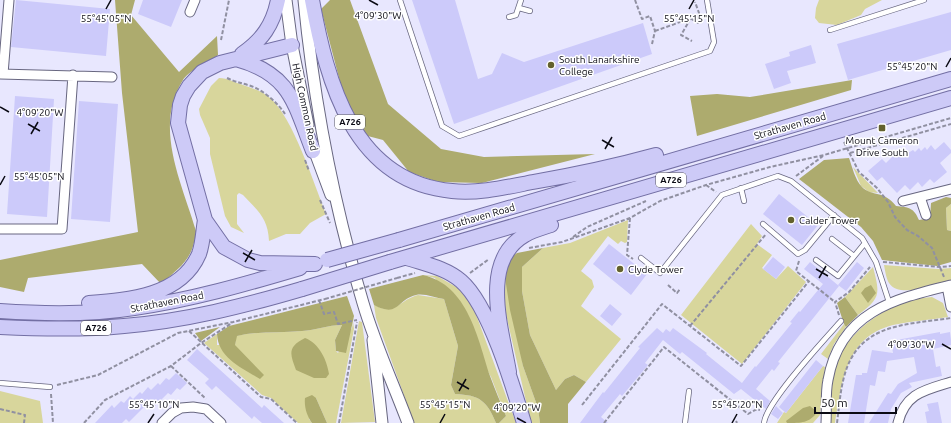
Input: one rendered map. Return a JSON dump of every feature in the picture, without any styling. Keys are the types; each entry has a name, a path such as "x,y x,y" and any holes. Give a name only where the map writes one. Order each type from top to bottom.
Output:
{"main road":[{"path":"235,59 258,43 269,26 278,0"},
{"name":"A726","path":"312,0 329,67 339,98 352,127 360,140 380,161 402,176 418,184 451,191 481,190 614,167 684,147 736,141"},
{"path":"235,59 292,45"},
{"path":"235,59 255,65 273,75 286,87 294,102 309,154"},
{"name":"A726","path":"235,59 220,63 202,72 189,86 180,105 178,123 180,136 205,220 224,247 248,260 260,263 321,262"},
{"name":"Strathaven Road","path":"1,311 104,312 218,292 951,79"},
{"name":"Strathaven Road","path":"0,327 81,329 150,323 211,313 302,289 951,98"},
{"path":"509,372 497,288 499,267 505,255 516,241 530,232 606,206 671,180"},
{"name":"A726","path":"1,311 135,298 165,289 186,274 194,263 199,252 205,220"},
{"path":"407,258 441,269 461,281 476,298 509,372 524,423"}],"street":[{"path":"8,0 1,74 112,77"},
{"path":"190,12 195,0"},
{"name":"High Common Road","path":"286,0 309,154 339,212"},
{"name":"High Common Road","path":"304,0 308,42 319,116 339,212 372,331 408,423"},
{"path":"292,45 308,42"},
{"path":"0,229 62,229 73,76"},
{"path":"903,201 951,189"},
{"path":"920,197 926,215"},
{"path":"826,423 828,381 832,363 838,350 853,327 870,313 889,302 949,285 951,307"},
{"name":"High Common Road","path":"372,331 376,380 382,423"},
{"name":"High Common Road","path":"376,380 389,423"},
{"path":"898,423 904,407 916,394 951,382"},
{"path":"162,423 172,413 181,408 206,409 221,423"}],"lane":[{"path":"400,0 442,126 459,136 710,51 714,42 707,0"},
{"path":"509,17 516,15 521,0"},
{"path":"830,30 924,0"},
{"path":"519,8 530,11"},
{"path":"641,258 660,273 722,195 778,176 791,180 862,238 876,262 889,302"},
{"path":"741,188 744,201"},
{"path":"762,224 798,254 805,250 834,215"},
{"path":"832,239 854,256"},
{"path":"816,260 838,276 865,243"},
{"path":"764,423 767,413 795,373 841,321"},
{"path":"0,383 50,387"},
{"path":"685,423 689,391"}],"path":[{"path":"220,40 228,0"},
{"path":"635,0 642,19 652,17 655,31 652,44"},
{"path":"692,41 681,34 690,18 698,23 699,13 695,2"},
{"path":"655,31 683,21 688,23"},
{"path":"227,78 244,85 251,86 270,98 284,113 287,119"},
{"path":"523,249 562,242 630,218 660,201 706,185 824,155 951,118"},
{"path":"850,153 951,124"},
{"path":"844,142 859,172 881,193 888,202 895,217 906,230 918,236 932,248 949,285"},
{"path":"309,154 309,171"},
{"path":"791,180 824,155"},
{"path":"706,185 722,195"},
{"path":"320,200 332,228"},
{"path":"630,218 627,254 635,260 641,258"},
{"path":"690,326 769,230"},
{"path":"461,281 499,252 505,255"},
{"path":"801,252 796,271 835,302"},
{"path":"325,299 420,272"},
{"path":"582,405 662,304 741,366 809,281"},
{"path":"668,286 677,293 680,289"},
{"path":"349,289 351,297"},
{"path":"319,300 324,314 334,312 338,324 358,320 339,423"},
{"path":"837,423 844,378 849,364 859,347 871,336 894,326 951,318"},
{"path":"84,423 105,400 171,366 201,343 233,322"},
{"path":"189,331 261,397 271,399 297,423"},
{"path":"52,423 50,387 98,375 178,333"},
{"path":"604,423 664,347 748,414 757,409 767,413"},
{"path":"171,366 206,398 206,409"},
{"path":"0,409 25,416 24,423"}],"shaded area":[{"path":"115,0 135,0 131,15 179,72 217,36 218,55 185,77 174,98 170,117 170,136 173,155 196,231 192,249 185,262 161,284 142,264 28,278 24,292 0,287 0,260 138,232 122,93"},
{"path":"330,0 350,0 388,104 441,149 484,157 595,154 482,183 438,182 409,172 383,140 364,135 344,97 321,9"},
{"path":"819,0 882,0 865,9 861,15 837,25 819,23 815,18"},
{"path":"219,78 231,80 264,93 279,107 295,135 326,214 310,223 300,234 286,234 269,241 267,226 261,215 243,195 239,193 237,195 237,224 244,233 231,227 225,216 210,154 210,138 199,109 211,86"},
{"path":"852,80 851,90 697,136 690,96 717,94 750,97"},
{"path":"849,158 856,177 862,187 870,192 887,198 896,206 910,209 915,213 919,220 930,218 931,203 946,197 951,198 951,204 946,208 947,230 951,231 951,262 937,266 882,260 873,241 861,227 799,179 824,160"},
{"path":"853,167 878,193 869,192 861,186"},
{"path":"951,204 951,231 947,230 946,208"},
{"path":"628,220 627,242 625,243 621,241 618,244 608,236 581,271 592,280 594,287 581,306 621,339 586,382 574,375 565,379 556,390 530,335 522,291 522,267 543,248 570,243"},
{"path":"751,224 762,236 757,244 772,255 762,268 776,279 788,266 806,282 742,364 681,315"},
{"path":"543,248 522,267 522,291 530,335 556,390 565,379 574,375 586,382 568,404 568,423 540,423 538,408 523,366 510,310 504,271 513,256 517,253"},
{"path":"507,258 523,366 538,408 540,423 531,423 502,297"},
{"path":"884,265 938,269 951,268 951,281 918,289 901,290 894,288 889,283"},
{"path":"873,267 877,284 877,295 871,304 858,315 845,297"},
{"path":"423,275 437,276 458,288 460,286 470,298 516,423 499,423 506,416 491,377 435,278"},
{"path":"423,275 438,281 451,290 469,315 506,416 499,423 496,423 486,404 471,396 455,394 451,385 458,346 444,299 426,295 416,295 409,297 393,309 382,309 374,305 369,289"},
{"path":"871,285 876,293 868,303 861,293 865,288"},
{"path":"418,295 444,299 458,346 451,385 455,394 471,396 486,404 496,423 414,423 376,318 374,305 387,309 393,308"},
{"path":"347,296 354,316 346,353 336,351 335,340 342,325 312,330 245,334 237,336 235,345 264,375 260,379 226,356 218,342 217,334 229,326"},
{"path":"845,297 858,315 846,327 837,303"},
{"path":"932,297 943,303 948,317 893,325 877,331 865,340 855,351 840,392 835,423 831,423 833,375 841,354 850,340 860,329 887,310 917,299"},
{"path":"353,321 354,329 336,423 327,423 316,398 309,419 312,423 298,423 271,398 262,395 204,343 217,334 217,345 235,345 236,336 245,334 302,331 342,325 335,340 336,351 338,353 352,328"},
{"path":"359,321 362,322 375,422 341,423"},
{"path":"844,324 846,327 834,344 828,359 821,354"},
{"path":"220,327 201,341 195,333"},
{"path":"305,338 310,340 322,353 329,374 326,378 314,378 296,370 292,360 292,351 299,341"},
{"path":"823,366 825,367 820,415 813,423 777,423 784,412 786,413"},
{"path":"0,391 40,401 43,423 0,423"},
{"path":"312,395 316,398 327,423 312,423 305,408 305,398"},
{"path":"810,406 817,412 814,416 801,422 787,423 786,421 803,408"}],"building":[{"path":"16,0 110,9 106,56 11,47"},
{"path":"143,0 182,0 171,27 138,14"},
{"path":"412,0 455,0 478,79 492,74 502,53 524,62 643,23 652,54 454,124"},
{"path":"951,12 951,50 848,80 837,44"},
{"path":"811,45 816,63 787,71 791,83 774,89 765,64 790,56 789,52"},
{"path":"15,96 54,99 47,217 7,214"},
{"path":"79,101 118,104 110,222 71,219"},
{"path":"944,142 951,150 951,153 940,163 947,172 934,183 930,179 922,187 918,182 910,190 905,185 897,193 882,177 877,181 868,171 882,159 886,163 894,155 896,157 900,153 903,156 913,150 915,152 919,148 921,151 925,147 927,150 931,145 935,150"},
{"name":"Calder Tower","path":"779,194 818,225 802,245 763,214"},
{"name":"Clyde Tower","path":"609,244 647,274 631,295 593,264"},
{"path":"773,257 785,267 776,279 763,269"},
{"path":"810,262 839,286 778,362 780,363 774,371 772,369 756,389 770,401 766,409 741,389 734,394 682,352 680,354 663,340 645,363 648,365 622,396 620,394 601,417 608,423 580,423 603,392 604,393 640,348 638,347 657,328 663,333 666,329 670,332 673,328 707,353 706,354 742,383 792,323 790,322 799,311 800,312 823,284 804,269"},
{"path":"857,262 864,268 846,291 838,285"},
{"path":"610,304 622,314 612,326 600,316"},
{"path":"940,332 940,334 950,332 951,340 951,345 933,349 936,367 940,366 942,376 909,383 912,387 901,393 891,409 888,423 869,423 888,393 891,394 898,384 917,373 914,357 887,361 885,372 878,371 875,386 870,385 864,423 848,423 856,375 867,373 872,350 893,353 891,341"},
{"path":"197,349 262,408 264,405 284,423 262,423 254,416 252,419 216,386 212,390 205,383 209,379 187,360"},
{"path":"816,360 823,366 786,413 779,407"},
{"path":"176,373 187,383 180,390 177,388 171,395 168,393 155,406 150,401 129,422 126,419 122,423 95,423 112,405 114,408 121,401 124,403 130,396 133,399 140,392 142,394 148,387 151,390 158,383 160,385 166,378 169,380"},
{"path":"938,402 942,423 927,423 925,412 929,411 927,404"},
{"path":"776,406 783,413 778,419 771,414"}],"place":[{"name":"South Lanarkshire College","path":"551,65"},
{"name":"Mount Cameron Drive South","path":"882,128"},
{"name":"Calder Tower","path":"791,220"},
{"name":"Clyde Tower","path":"620,269"}]}
